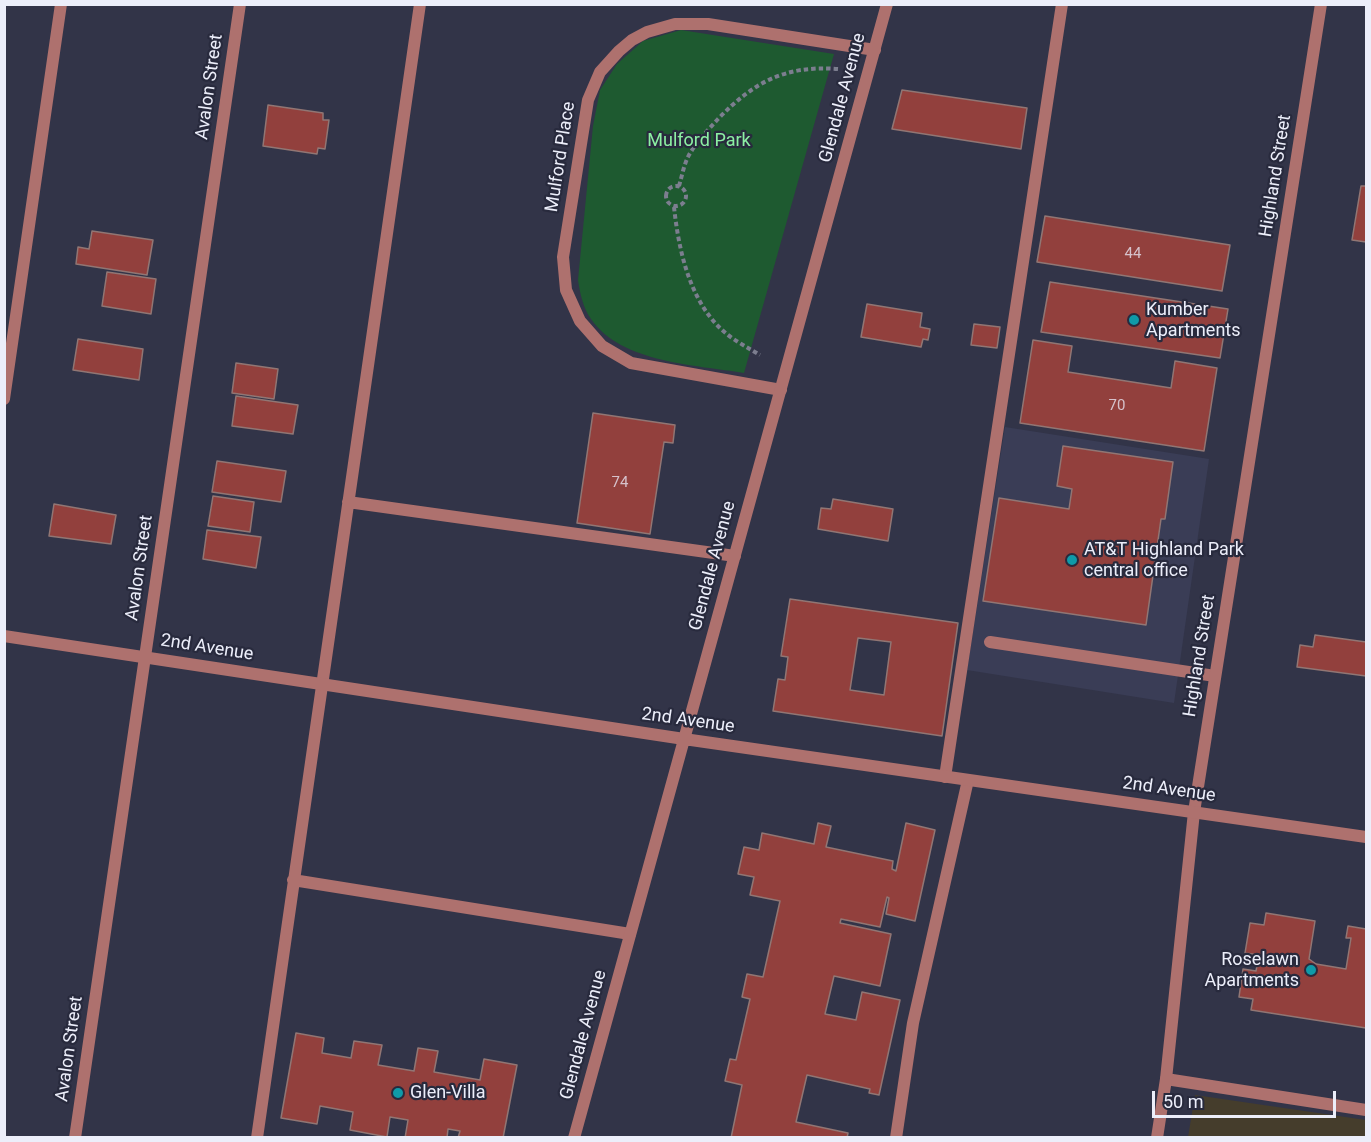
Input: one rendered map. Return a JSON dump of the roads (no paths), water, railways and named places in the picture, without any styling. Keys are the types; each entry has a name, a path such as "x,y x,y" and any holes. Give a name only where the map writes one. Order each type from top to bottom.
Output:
{"street":[{"path":"4,399 61,4"},
{"name":"Avalon Street","path":"75,1137 240,4"},
{"path":"256,1137 420,4"},
{"name":"Glendale Avenue","path":"574,1137 887,4"},
{"path":"945,777 1062,4"},
{"name":"Highland Street","path":"1157,1137 1166,1079 1194,812 1321,4"},
{"name":"Mulford Place","path":"781,390 631,363 602,346 580,321 566,290 563,257 588,99 600,72 619,51 632,40 647,32 675,24 708,24 875,50"},
{"path":"348,502 735,556"},
{"name":"2nd Avenue","path":"4,636 684,739 1366,837"},
{"path":"990,642 1215,676"},
{"path":"900,1137 913,1023 968,780"},
{"path":"293,880 630,934"},
{"path":"1166,1079 1366,1110"}],"place":[{"name":"Kumber Apartments","path":"1134,320"},
{"name":"AT&T Highland Park central office","path":"1072,560"},
{"name":"Roselawn Apartments","path":"1311,970"},
{"name":"Glen-Villa","path":"398,1093"}],"park label":[{"name":"Mulford Park","path":"699,141"}]}
